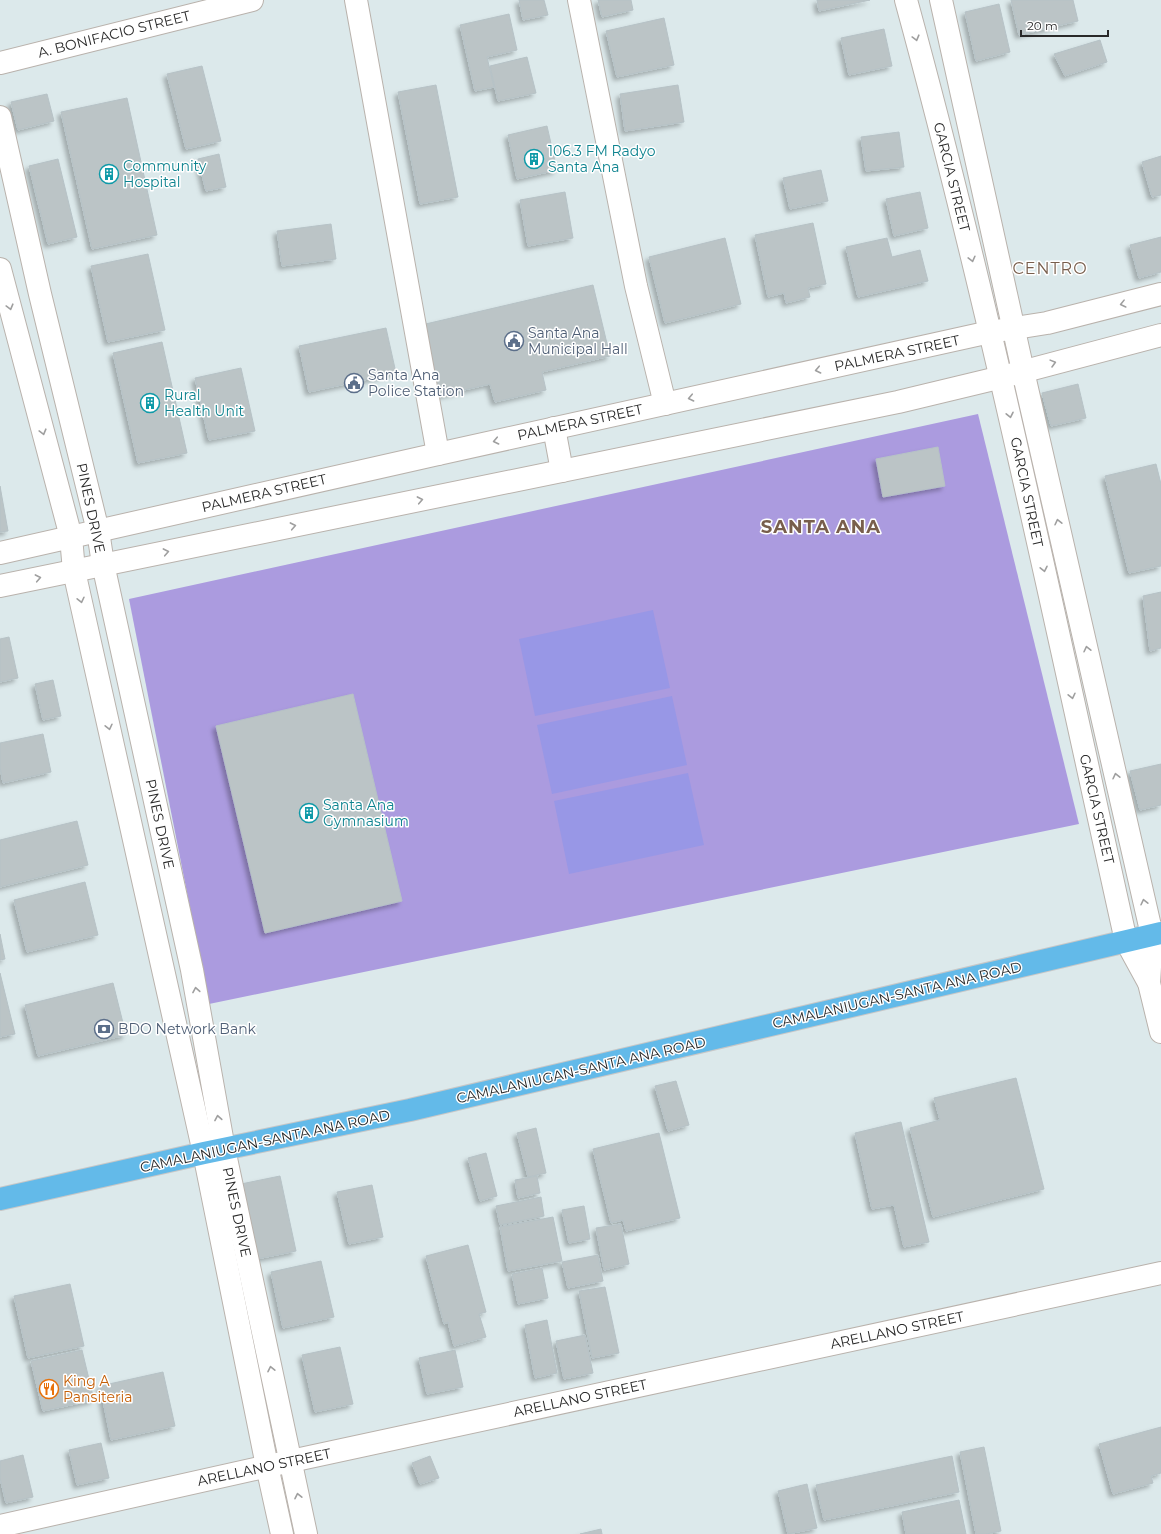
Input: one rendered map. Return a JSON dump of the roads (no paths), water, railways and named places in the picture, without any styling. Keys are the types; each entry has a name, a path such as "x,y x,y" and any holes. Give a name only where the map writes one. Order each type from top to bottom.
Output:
{"main road":[{"name":"CAMALANIUGAN-SANTA ANA ROAD","path":"0,1199 214,1151 410,1110 1156,934"}],"street":[{"name":"A. BONIFACIO STREET","path":"0,63 252,0"},
{"path":"356,0 438,454"},
{"path":"579,0 636,286 664,404"},
{"name":"GARCIA STREET","path":"906,0 933,99 1002,377 1126,941 1149,982 1161,1032"},
{"name":"GARCIA STREET","path":"941,0 1023,371 1156,934 1149,982"},
{"name":"PINES DRIVE","path":"0,117 40,294 98,531 103,564 192,970 214,1151 267,1466 282,1534"},
{"name":"PINES DRIVE","path":"0,269 70,538 74,570 214,1151 291,1461 306,1534"},
{"name":"PALMERA STREET","path":"0,554 554,428 990,332 1047,323 1161,294"},
{"path":"0,586 898,402 1002,377 1161,335"},
{"path":"554,428 562,471"},
{"name":"ARELLANO STREET","path":"0,1526 267,1466 1161,1273"}],"place":[{"name":"106.3 FM Radyo Santa Ana","path":"534,159"},
{"name":"Community Hospital","path":"109,174"},
{"name":"Santa Ana Municipal Hall","path":"514,341"},
{"name":"Santa Ana Police Station","path":"354,383"},
{"name":"Rural Health Unit","path":"150,403"},
{"name":"Santa Ana Gymnasium","path":"309,813"},
{"name":"BDO Network Bank","path":"104,1029"},
{"name":"King A Pansiteria","path":"49,1389"}],"district":[{"name":"CENTRO","path":"1050,268"},
{"name":"SANTA ANA","path":"821,527"}]}
